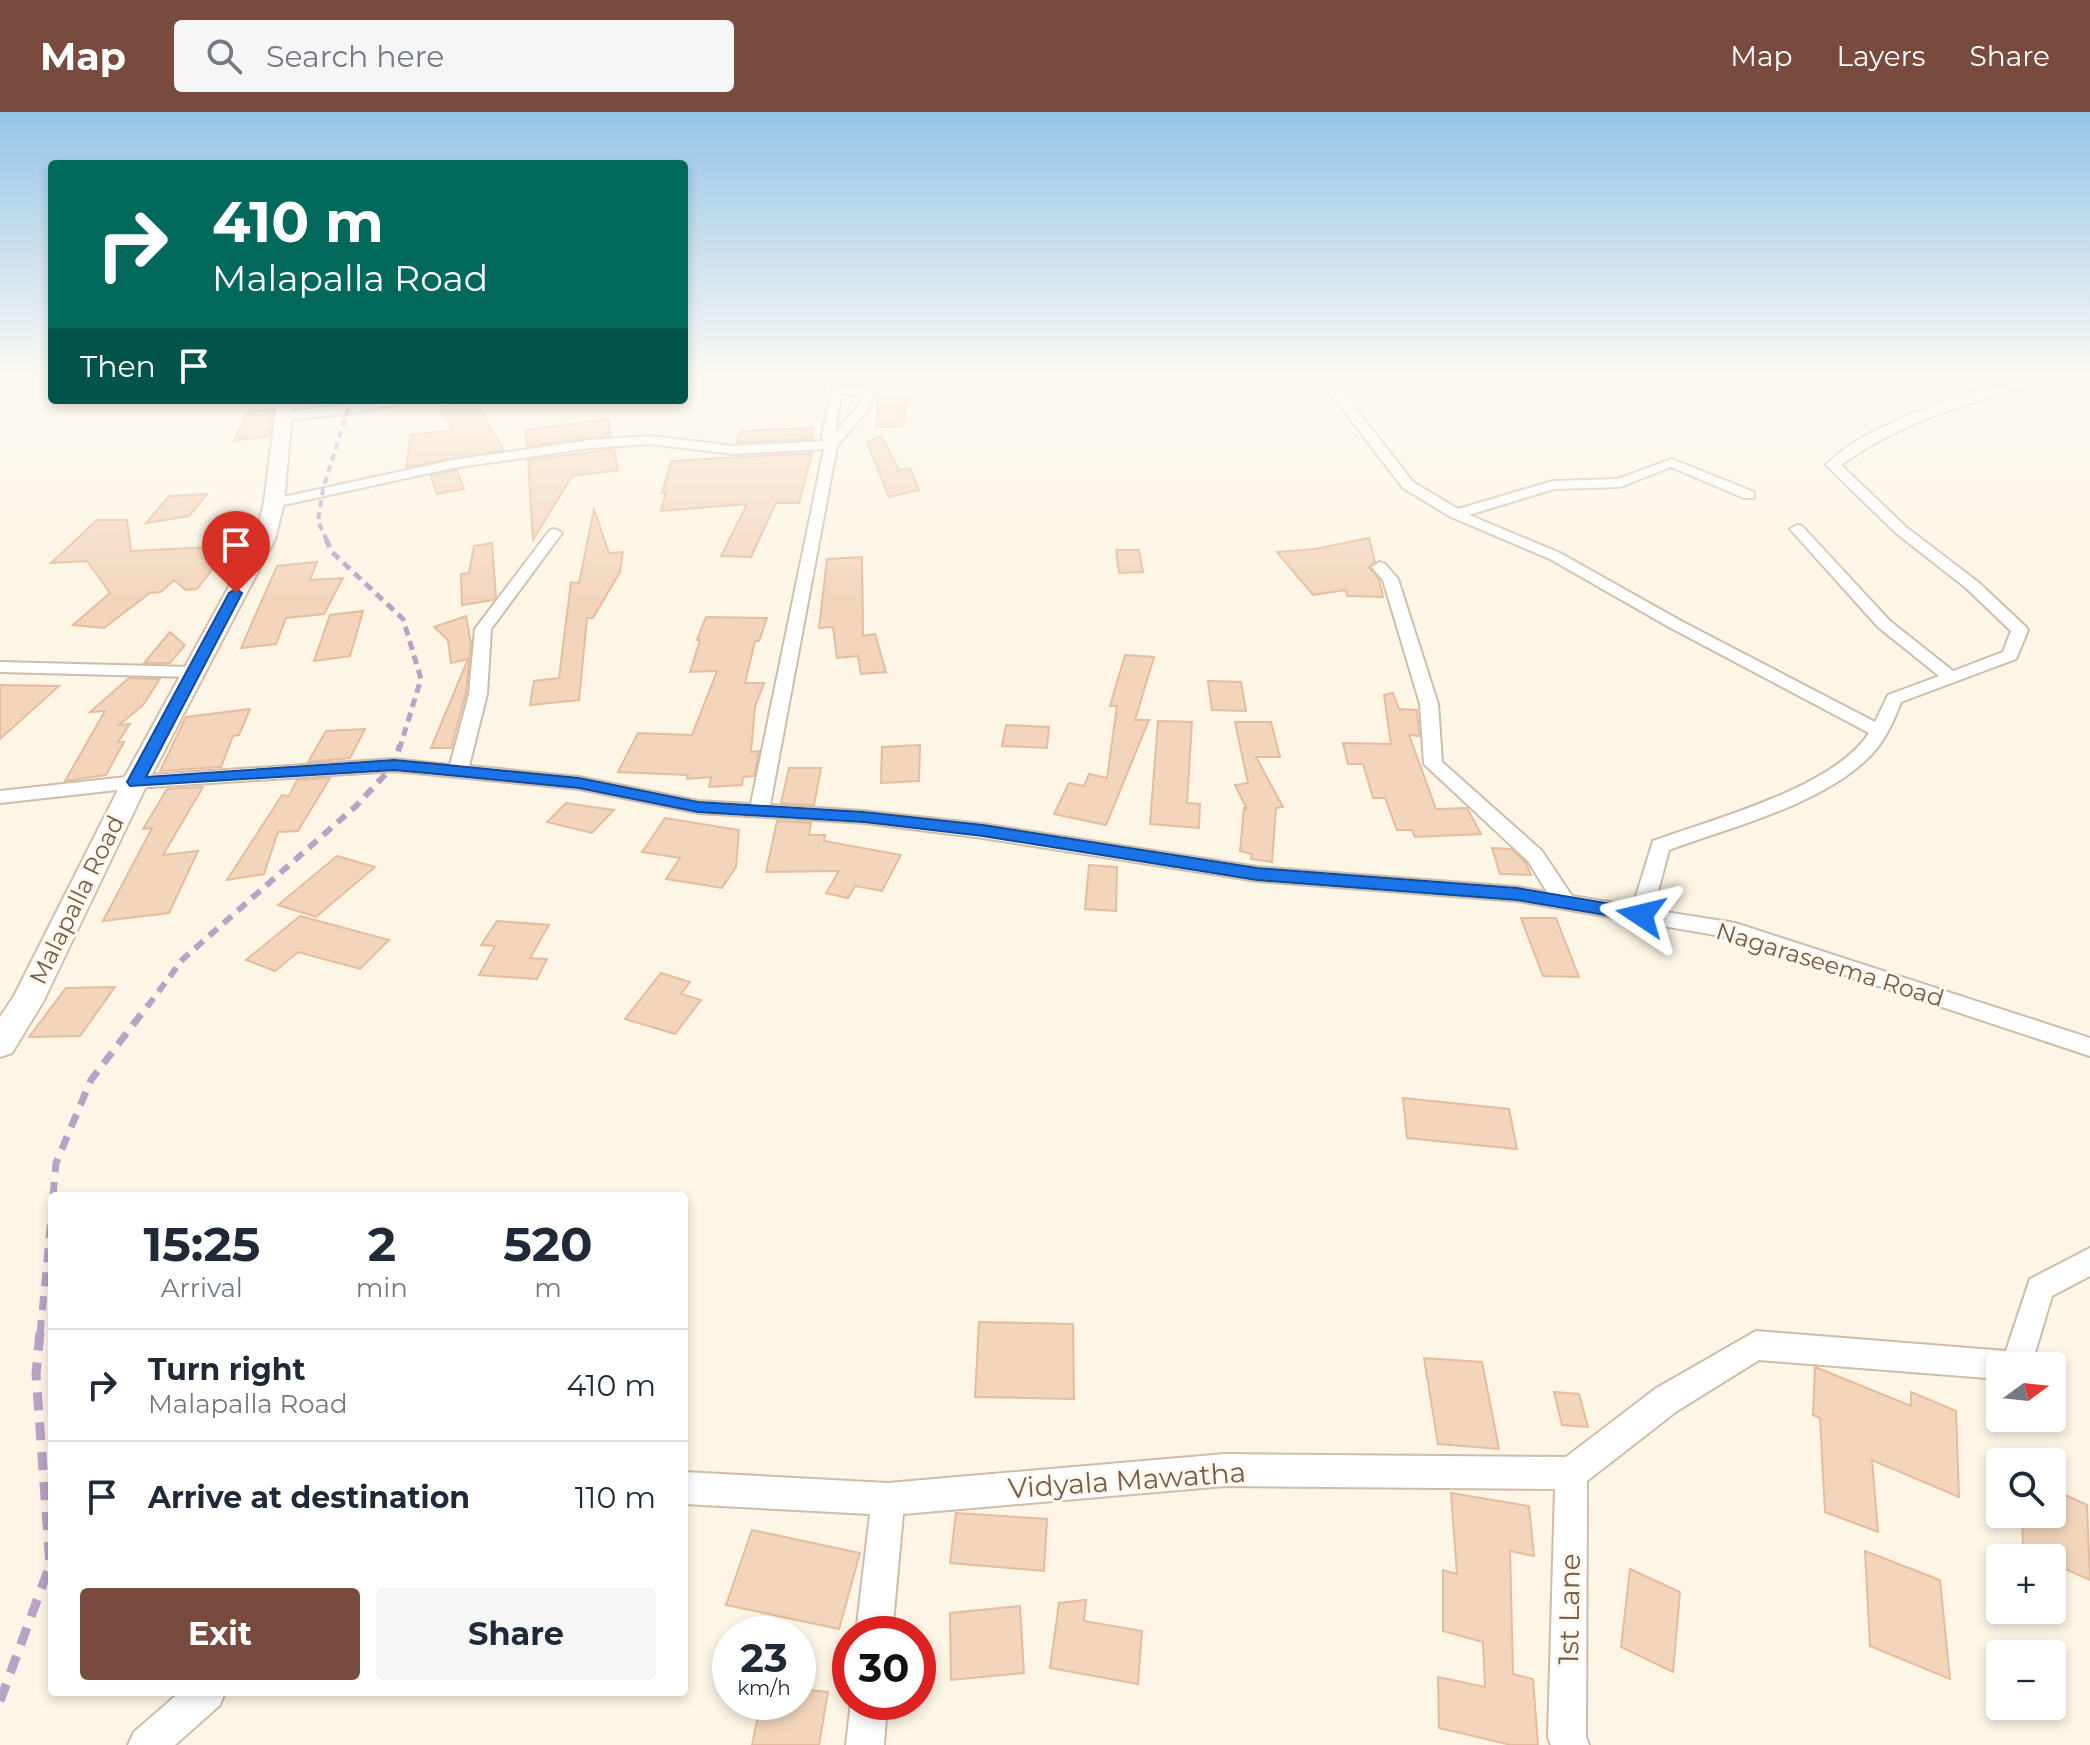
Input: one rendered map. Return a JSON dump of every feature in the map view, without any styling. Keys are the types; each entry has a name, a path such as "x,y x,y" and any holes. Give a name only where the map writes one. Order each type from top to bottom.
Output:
{"street":[{"name":"Malapalla Road","path":"0,1044 27,1002 135,782 265,539 274,503 279,453"},
{"path":"274,503 453,464 527,453"},
{"path":"759,811 829,453"},
{"path":"1383,453 1408,485 1456,514 1555,556 1675,624 1879,731"},
{"path":"1641,915 1660,846 1817,784 1858,758 1879,731 1894,699 2010,655 2020,630 1972,585 1901,530 1833,465 1848,453"},
{"path":"1456,514 1553,485 1620,483 1672,463 1749,495"},
{"path":"1797,529 1884,624 1953,679"},
{"path":"458,771 478,694 483,629 555,533"},
{"path":"1380,567 1390,579 1429,704 1433,764 1535,856 1565,902"},
{"path":"0,667 193,672"},
{"name":"Nagaraseema Road","path":"0,797 135,782 394,765 579,783 698,807 864,817 983,831 1257,874 1517,894 1735,931 2090,1047"},
{"path":"2020,1352 2040,1288 2090,1261"},
{"path":"1571,1473 1666,1400 1756,1345 1986,1364"},
{"name":"Vidyala Mawatha","path":"688,1488 888,1499 1225,1470 1571,1473"},
{"name":"1st Lane","path":"1570,1745 1567,1737 1571,1473"},
{"path":"876,1616 888,1499"},
{"path":"147,1745 202,1696"},
{"path":"865,1745 867,1720"}],"building":[{"path":"408,453 486,453 406,467"},
{"path":"581,453 615,453 618,470 572,476 533,540 528,460"},
{"path":"812,453 799,503 776,503 751,557 721,556 747,504 661,511 666,492 662,493 671,461"},
{"path":"871,453 890,453 899,470 910,468 919,490 889,497"},
{"path":"457,470 464,489 437,494 431,476"},
{"path":"207,494 189,516 146,523 169,496"},
{"path":"594,509 609,553 623,552 620,572 593,618 587,618 579,700 530,705 534,681 559,678 571,582 579,583"},
{"path":"97,520 127,520 131,551 230,546 197,589 186,590 174,580 161,592 150,593 104,628 73,625 110,593 87,561 51,563"},
{"path":"1369,538 1375,562 1369,567 1379,580 1383,597 1347,596 1346,590 1313,595 1277,552 1315,549"},
{"path":"492,543 496,597 462,605 461,574 469,573 474,546"},
{"path":"1116,550 1139,550 1143,572 1119,573"},
{"path":"862,557 863,636 875,634 886,672 861,674 858,656 837,658 833,627 819,628 827,559"},
{"path":"317,562 310,580 343,578 324,614 286,618 276,644 241,648 277,566"},
{"path":"363,611 350,656 314,661 330,615"},
{"path":"466,616 471,643 466,693 451,748 431,748 468,659 451,663 448,640 434,627"},
{"path":"706,617 767,618 759,641 755,641 745,683 764,683 755,707 751,752 759,751 754,776 743,777 742,785 709,787 711,777 687,779 688,775 618,772 638,733 692,735 717,671 690,672"},
{"path":"170,632 185,645 170,663 144,663"},
{"path":"1125,655 1154,657 1135,720 1149,720 1106,825 1054,814 1069,783 1084,786 1089,774 1107,778 1117,706 1110,706"},
{"path":"129,678 160,679 143,705 119,725 130,724 118,742 124,742 106,775 65,781 105,711 90,712"},
{"path":"1208,681 1241,682 1246,711 1212,710"},
{"path":"0,685 59,686 0,739"},
{"path":"1393,693 1399,709 1417,710 1419,736 1409,735 1436,809 1467,808 1481,834 1415,837 1412,830 1397,830 1385,798 1373,798 1363,764 1348,764 1343,743 1391,744 1384,695"},
{"path":"250,709 239,735 233,736 221,767 160,771 186,717"},
{"path":"1158,721 1192,722 1187,803 1200,804 1199,828 1150,824"},
{"path":"1235,722 1271,722 1280,757 1256,757 1283,807 1276,808 1272,862 1251,859 1252,854 1240,851 1244,808 1247,809 1235,785 1248,783"},
{"path":"1006,725 1049,727 1047,748 1002,746"},
{"path":"365,729 350,758 308,762 326,731"},
{"path":"920,745 919,781 881,783 882,747"},
{"path":"789,768 821,768 814,805 781,803"},
{"path":"330,778 298,831 278,832 264,874 227,880 282,795 289,796 297,780"},
{"path":"203,787 163,855 198,851 169,913 103,921 152,828 143,829 167,789"},
{"path":"566,803 614,810 592,833 547,822"},
{"path":"665,818 739,830 736,867 722,888 666,879 680,858 642,852"},
{"path":"777,821 811,823 809,835 825,835 824,841 901,855 882,891 855,886 848,898 826,893 839,871 766,872"},
{"path":"1492,848 1511,849 1526,863 1531,875 1500,874"},
{"path":"337,856 375,867 316,917 278,905"},
{"path":"1089,865 1117,867 1116,911 1085,909"},
{"path":"300,916 389,940 360,969 298,952 275,971 246,960"},
{"path":"1521,918 1556,918 1579,977 1543,976"},
{"path":"497,921 549,925 530,958 547,959 537,979 479,975 495,946 481,945"},
{"path":"661,973 690,982 681,994 701,1000 675,1034 625,1019"},
{"path":"115,987 80,1036 29,1037 66,988"},
{"path":"1403,1098 1509,1109 1517,1149 1407,1138"},
{"path":"979,1322 1073,1324 1074,1399 975,1397"},
{"path":"1424,1358 1482,1362 1499,1449 1438,1444"},
{"path":"1815,1367 1911,1406 1911,1392 1956,1411 1959,1497 1872,1460 1878,1532 1825,1512 1820,1418 1813,1415"},
{"path":"1554,1392 1579,1394 1588,1427 1562,1425"},
{"path":"1451,1493 1529,1506 1534,1556 1510,1551 1513,1674 1533,1679 1538,1745 1511,1745 1439,1728 1438,1677 1485,1687 1483,1642 1443,1631 1443,1570 1457,1574"},
{"path":"2066,1495 2087,1505 2090,1580 2066,1569 2066,1544 2023,1544 2022,1528 2066,1528"},
{"path":"956,1513 1047,1519 1044,1571 950,1563"},
{"path":"752,1530 860,1553 843,1616 832,1616 832,1628 816,1624 816,1616 778,1616 726,1605"},
{"path":"1865,1551 1940,1580 1950,1679 1870,1646"},
{"path":"1630,1569 1680,1592 1673,1672 1621,1647"},
{"path":"1086,1600 1084,1621 1142,1631 1138,1684 1050,1668 1059,1603"},
{"path":"1020,1606 1024,1673 951,1680 950,1613"},
{"path":"816,1691 828,1692 819,1745 752,1745 757,1720 816,1720"}],"railway":[{"path":"327,541 318,521 323,489 334,453"},
{"path":"326,539 332,552 403,619 421,679 400,747"},
{"path":"147,1007 183,959 356,806 394,765 400,745"},
{"path":"53,1192 56,1163 91,1080 148,1005"},
{"path":"40,1334 48,1250"},
{"path":"40,1332 36,1374 48,1538"},
{"path":"0,1701 48,1570"}],"route":[{"path":"236,593 135,782 394,765 579,783 698,807 864,817 983,831 1257,874 1517,894 1641,915"}]}
